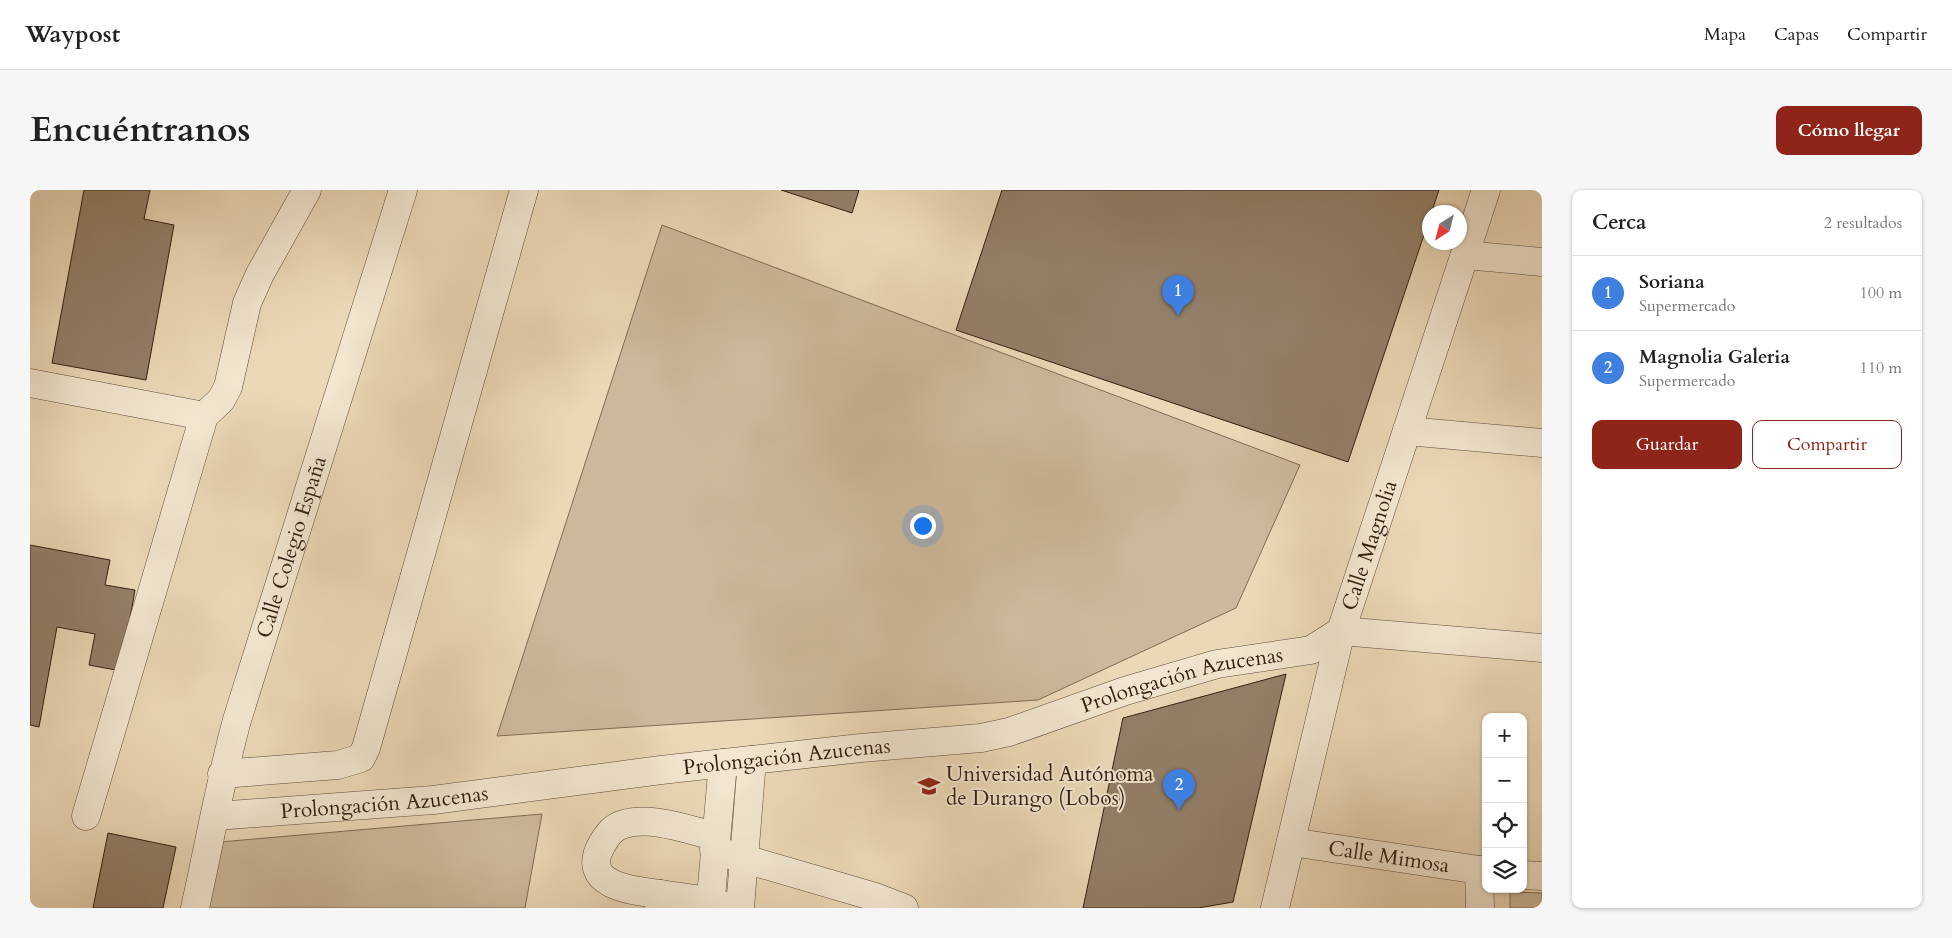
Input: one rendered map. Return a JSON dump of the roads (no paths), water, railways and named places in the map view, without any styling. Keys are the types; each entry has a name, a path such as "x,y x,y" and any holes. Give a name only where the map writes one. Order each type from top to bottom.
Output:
{"street":[{"path":"86,816 204,416 221,400 228,388 247,303 260,274 307,190"},
{"name":"Calle Colegio España","path":"195,908 216,816 222,774 240,710 403,190"},
{"path":"222,774 338,765 361,758 366,748 524,190"},
{"name":"Calle Magnolia","path":"1275,908 1341,631 1486,190"},
{"path":"1465,254 1542,262"},
{"path":"30,383 204,416"},
{"path":"1407,431 1542,443"},
{"path":"1341,631 1542,648"},
{"name":"Prolongación Azucenas","path":"216,816 433,800 723,763 861,748 981,738 1009,732 1125,691 1216,664 1311,650 1341,631"},
{"path":"740,908 752,760"},
{"path":"723,763 715,843 717,906 659,901 625,890 604,877 599,871 597,860 600,848 608,833 615,828 634,822 663,824 715,843 744,858 875,897 904,908"},
{"name":"Calle Mimosa","path":"1291,842 1482,870"},
{"path":"1480,908 1482,870"},
{"path":"1527,874 1542,876"}],"place":[{"name":"Soriana","path":"1178,316"},
{"name":"Universidad Autónoma de Durango (Lobos)","path":"929,786"},
{"name":"Magnolia Galeria","path":"1179,810"}]}
